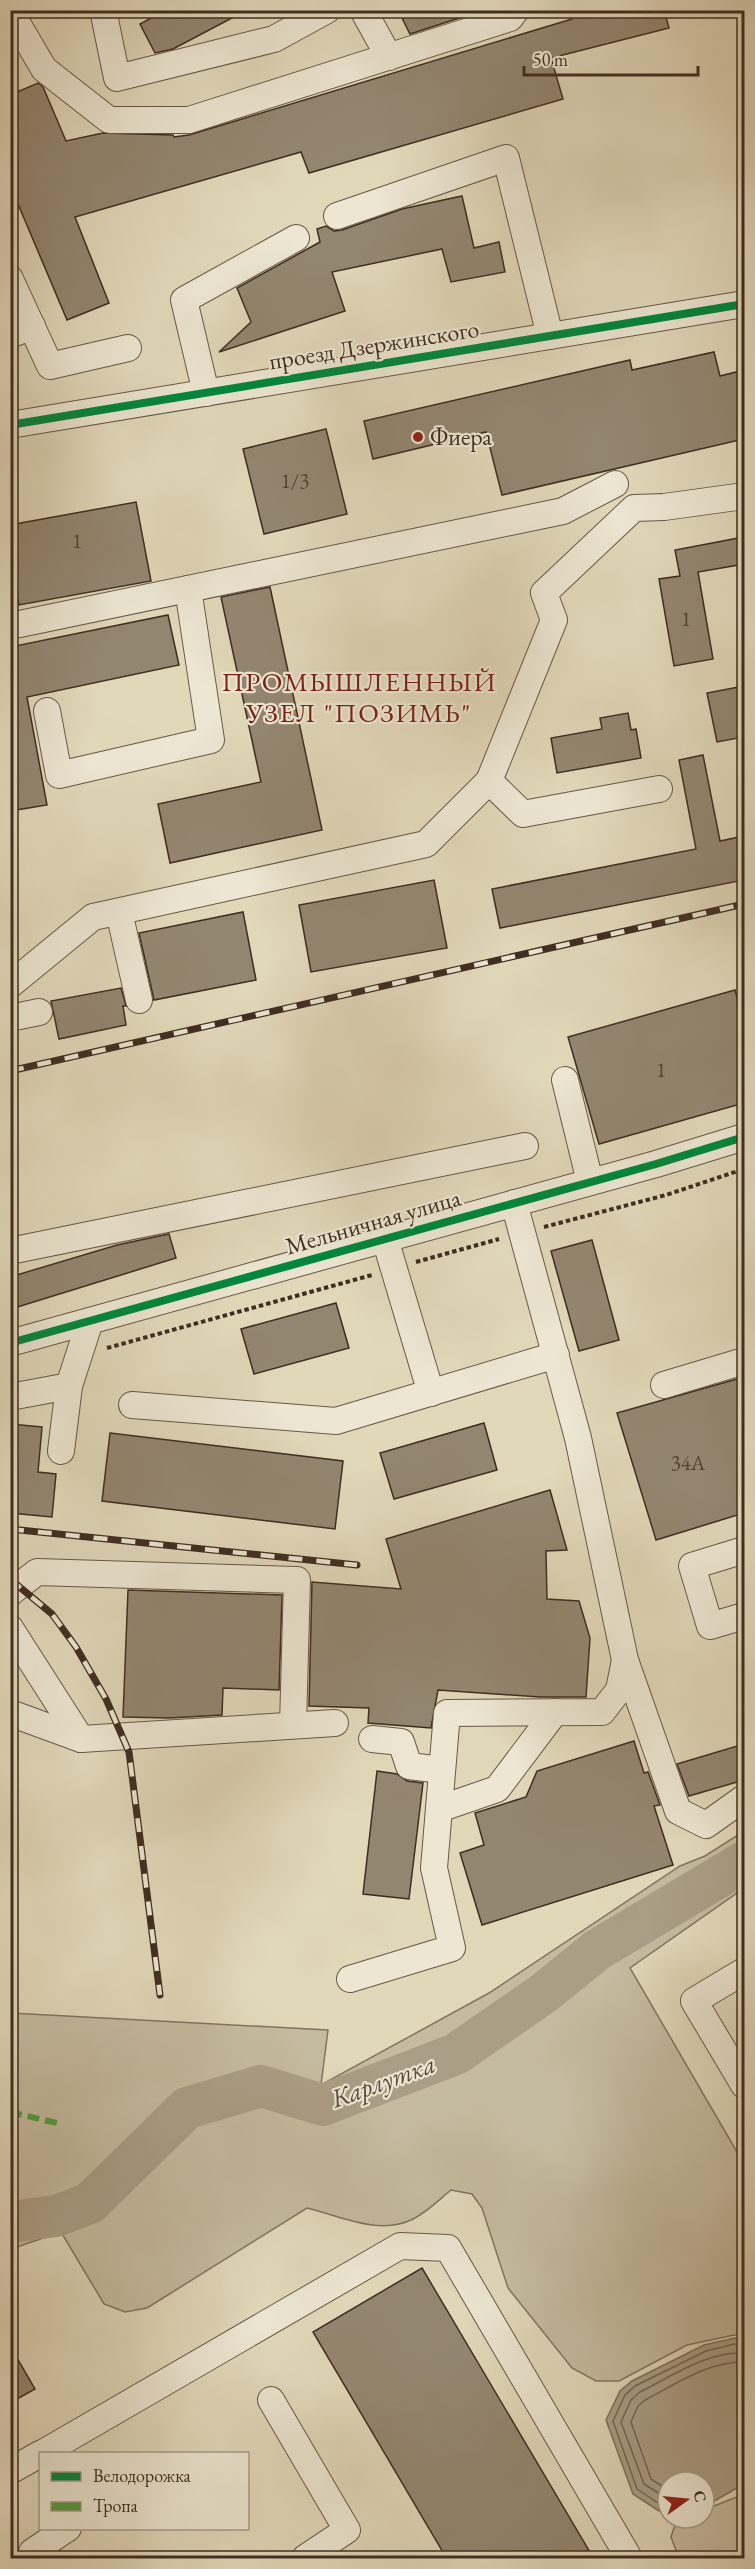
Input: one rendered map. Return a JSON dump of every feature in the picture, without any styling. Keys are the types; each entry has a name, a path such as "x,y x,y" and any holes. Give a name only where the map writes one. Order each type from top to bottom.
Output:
{"street":[{"path":"104,10 117,78 274,39 327,10"},
{"path":"363,10 389,57"},
{"path":"10,11 44,69 109,120 189,120 510,18 516,10"},
{"path":"337,216 506,158 550,336"},
{"path":"206,393 184,300 296,238"},
{"path":"10,279 21,331 50,366 128,348"},
{"name":"проезд Дзержинского","path":"10,425 744,304"},
{"path":"10,626 563,511 615,484"},
{"path":"10,985 93,917 426,844 489,781 554,620 544,592 634,508 664,507 744,496"},
{"path":"47,711 59,775 211,740 188,589"},
{"path":"489,781 523,814 659,789"},
{"path":"119,912 139,1000"},
{"path":"10,1018 39,1012"},
{"path":"566,1080 590,1182"},
{"name":"Мельничная улица","path":"11,1341 590,1182 744,1137"},
{"path":"10,1251 525,1146"},
{"path":"514,1203 578,1438 625,1660 678,1811 706,1825 744,1798"},
{"path":"385,1239 431,1393"},
{"path":"61,1450 69,1386 90,1321"},
{"path":"132,1405 336,1422 556,1355"},
{"path":"664,1385 744,1360"},
{"path":"10,1397 69,1386"},
{"path":"744,1550 692,1566 710,1626 744,1616"},
{"path":"10,1593 37,1572 297,1580 293,1725"},
{"path":"10,1628 81,1739"},
{"path":"350,1979 452,1948 434,1868 447,1713 602,1712 619,1690 625,1660"},
{"path":"439,1809 497,1789 555,1712"},
{"path":"10,1713 81,1739 335,1723"},
{"path":"372,1738 401,1742 409,1766 442,1770"},
{"path":"744,1971 694,2001 744,2085"},
{"path":"44,2452 400,2247 448,2248 629,2559"},
{"path":"271,2400 347,2530 305,2559"},
{"path":"10,2471 39,2455"},
{"path":"34,2559 32,2552 66,2530"}],"shaded area":[{"path":"744,1831 744,1888 630,1968 744,2164 744,2335 687,2345 619,2381 596,2381 572,2368 508,2288 482,2208 472,2194 451,2190 413,2219 387,2226 360,2223 307,2208 147,2308 125,2312 104,2304 61,2232 11,2249 11,2013 328,2030 321,2085 489,1993 680,1866 705,1856"},
{"path":"744,2494 744,2558 679,2558 671,2537 673,2530 716,2530 716,2505"}],"water":[{"path":"735,2338 744,2340 744,2484 716,2500 716,2470 656,2470 656,2509 633,2494 606,2420 620,2391 632,2381 704,2345"}],"building":[{"path":"166,10 247,10 173,49 155,53 140,24"},
{"path":"398,10 484,10 410,34"},
{"path":"569,10 664,10 669,28 551,58 563,99 309,173 301,152 75,217 109,303 67,320 10,185 10,95 38,83 43,87 66,141 103,133 173,135 174,137 189,135 572,19"},
{"path":"462,196 474,248 499,242 505,272 451,282 442,249 332,272 345,311 219,352 251,322 237,288 320,242 317,229 326,226 334,231 342,230 402,209"},
{"path":"714,352 720,376 744,370 744,439 502,495 486,432 373,459 364,421 630,360 632,370"},
{"path":"326,429 347,514 264,534 243,449"},
{"path":"136,502 151,581 19,605 10,558 10,525"},
{"path":"744,537 744,564 698,572 713,659 674,666 659,579 680,576 675,550"},
{"path":"270,587 322,830 170,863 158,804 261,782 221,597"},
{"path":"168,615 179,665 27,697 47,805 10,811 10,647"},
{"path":"744,686 744,737 717,742 707,693"},
{"path":"628,713 631,730 636,729 641,758 557,773 551,738 602,729 600,718"},
{"path":"703,755 720,841 744,836 744,880 500,928 492,889 696,849 679,760"},
{"path":"434,880 447,948 311,972 299,905"},
{"path":"243,912 256,980 154,1000 139,933"},
{"path":"121,988 126,1006 123,1006 126,1025 59,1039 51,1001"},
{"path":"735,990 744,1024 744,1103 599,1144 568,1037"},
{"path":"169,1234 176,1258 14,1308 10,1297 10,1277 117,1245"},
{"path":"592,1240 619,1340 579,1351 551,1251"},
{"path":"336,1303 349,1348 254,1374 241,1329"},
{"path":"744,1377 744,1513 656,1540 617,1413"},
{"path":"484,1423 497,1470 394,1499 380,1453"},
{"path":"10,1424 42,1427 38,1472 56,1474 52,1517 10,1513"},
{"path":"110,1433 343,1461 335,1529 102,1501"},
{"path":"550,1490 567,1550 546,1551 547,1599 579,1601 590,1638 586,1697 540,1697 438,1690 431,1728 368,1723 369,1708 309,1706 312,1582 401,1589 386,1539"},
{"path":"128,1590 282,1595 279,1690 223,1688 222,1715 169,1718 123,1717"},
{"path":"634,1741 644,1773 648,1772 660,1805 654,1806 673,1865 482,1925 460,1853 484,1845 475,1813 526,1797 537,1771"},
{"path":"744,1744 744,1780 689,1796 677,1764"},
{"path":"377,1771 397,1774 407,1781 423,1783 409,1899 363,1894"},
{"path":"422,2268 594,2559 447,2559 313,2332"},
{"path":"10,2346 35,2389 10,2403"}],"waterway":[{"name":"Карлутка","path":"10,2222 56,2216 90,2203 187,2108 261,2086 323,2105 456,2054 544,1993 597,1950 744,1862"}],"railway":[{"path":"10,1071 744,904"},
{"path":"10,1529 357,1565"},
{"path":"10,1579 52,1614 76,1647 106,1699 129,1752 160,1995"}],"marked path":[{"path":"10,2112 57,2123"}],"cycle path":[{"path":"10,425 744,304"},
{"path":"10,1343 656,1164 744,1137"}],"place":[{"name":"Фиера","path":"418,437"}],"district":[{"name":"ПРОМЫШЛЕННЫЙ УЗЕЛ \"ПОЗИМЬ\"","path":"359,698"}]}
